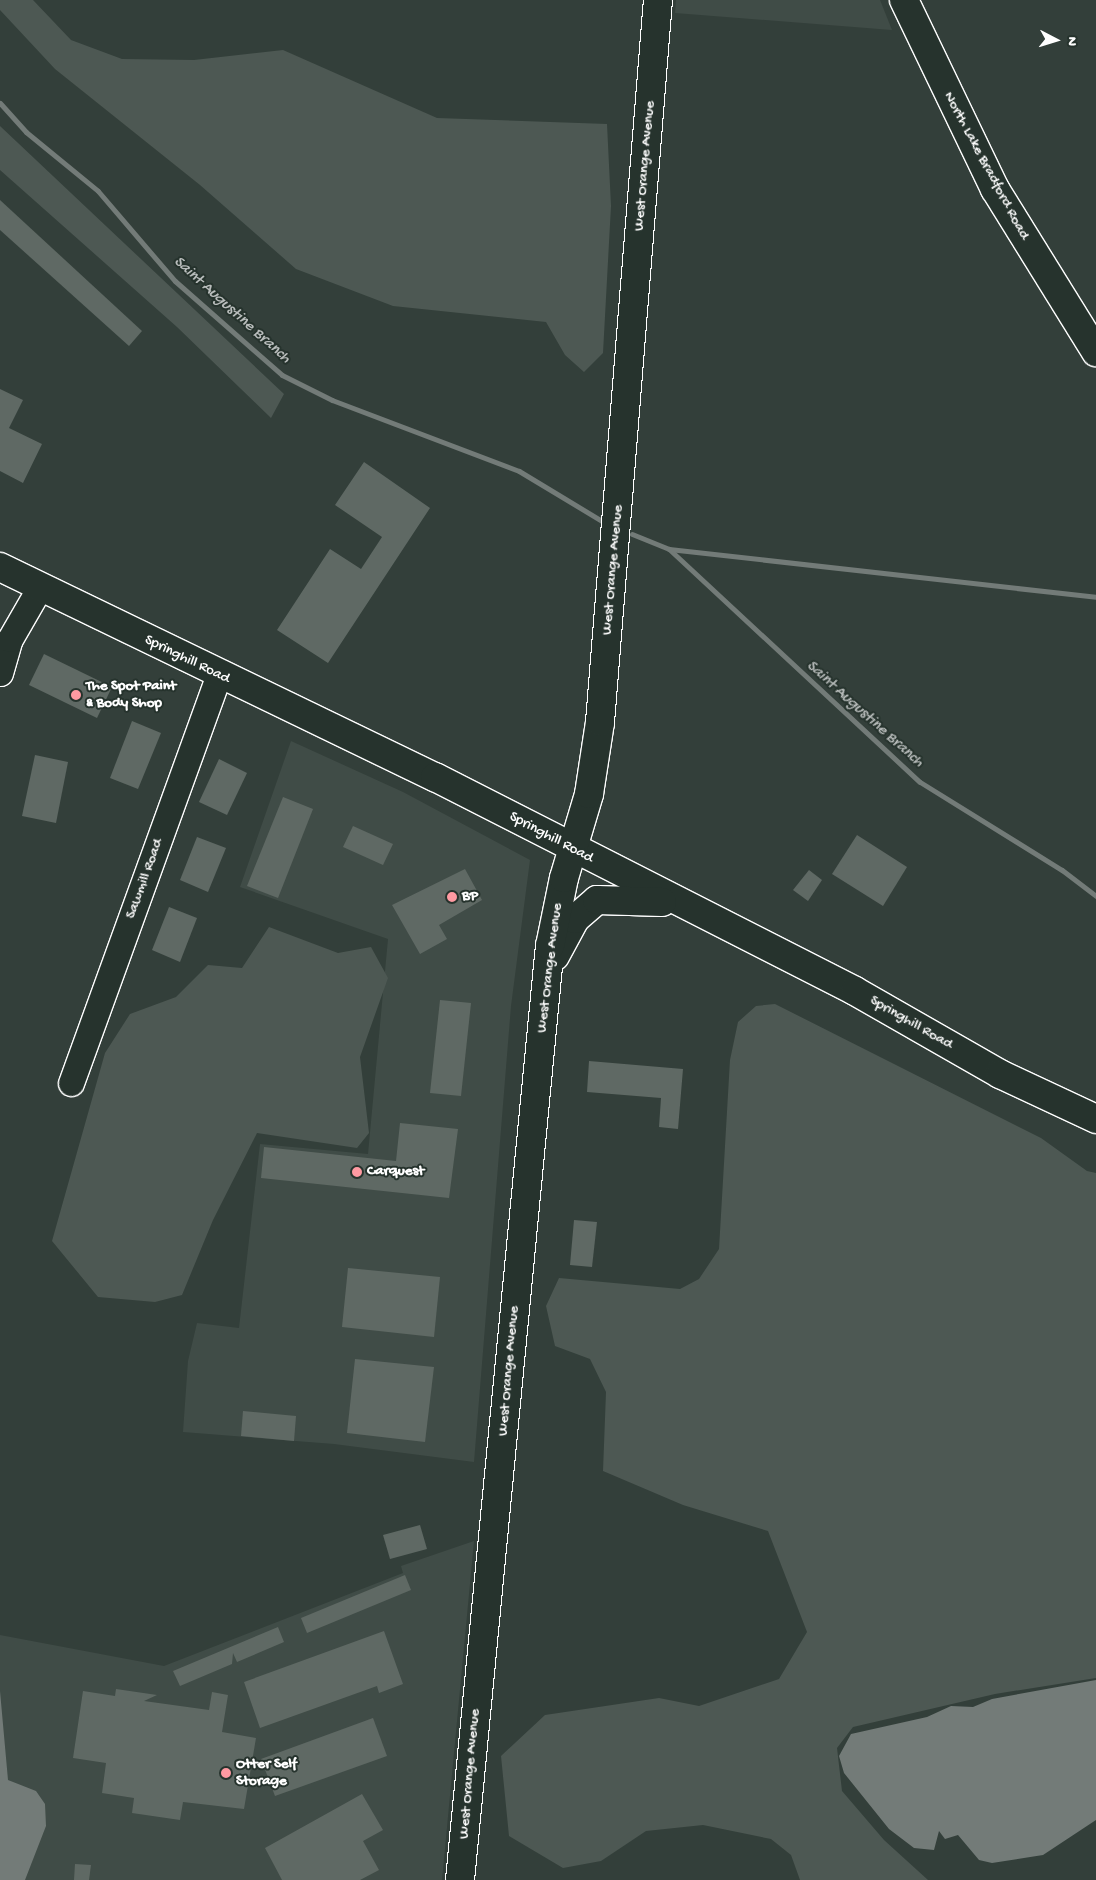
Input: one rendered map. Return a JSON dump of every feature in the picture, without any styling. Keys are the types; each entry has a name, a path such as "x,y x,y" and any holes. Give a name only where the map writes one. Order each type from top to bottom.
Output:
{"main road":[{"name":"West Orange Avenue","path":"460,1873 546,982 555,914 596,758 619,499 658,0"},
{"name":"North Lake Bradford Road","path":"904,0 995,189 1096,352"},
{"name":"Springhill Road","path":"0,567 219,675 435,777 573,850 855,991 1000,1074 1096,1119"},
{"path":"546,982 568,930 597,900 627,898 683,905"}],"street":[{"path":"0,673 10,639 40,586"},
{"name":"Sawmill Road","path":"71,1083 219,675"}],"shaded area":[{"path":"0,0 33,0 71,40 122,59 194,60 283,50 437,118 607,124 611,206 603,353 584,372 565,355 546,322 393,306 296,269 200,185 55,69 0,10"},
{"path":"676,0 880,0 892,30 675,13"},
{"path":"0,126 284,394 271,418 177,327 0,170"},
{"path":"291,741 403,792 530,860 511,1006 474,1462 334,1444 183,1432 188,1361 197,1323 239,1328 260,1144 368,1154 388,939 240,887"},
{"path":"269,927 338,953 371,947 388,978 360,1057 369,1133 357,1148 257,1133 213,1220 182,1295 155,1302 98,1297 52,1241 105,1053 130,1014 176,997 208,965 242,968"},
{"path":"775,1004 1041,1138 1087,1171 1096,1173 1096,1678 995,1694 853,1727 837,1748 842,1791 884,1840 928,1880 800,1880 791,1855 771,1839 703,1825 646,1831 601,1861 563,1868 509,1836 501,1756 545,1715 659,1698 699,1706 779,1679 807,1632 768,1531 683,1505 603,1471 606,1392 590,1359 555,1346 546,1306 559,1278 680,1289 699,1279 719,1249 730,1060 738,1022 756,1006"},
{"name":"Otter Self Storage","path":"474,1541 442,1880 0,1880 0,1635 164,1666 403,1573 401,1566"},
{"path":"1096,1680 1096,1820 1043,1855 992,1863 979,1860 958,1835 945,1839 939,1831 934,1850 914,1848 889,1829 844,1773 839,1756 851,1734 927,1717 951,1706 973,1707 992,1699"},
{"path":"0,1691 8,1780 36,1791 45,1804 46,1826 25,1880 0,1880"}],"building":[{"path":"0,200 142,331 129,346 0,230"},
{"path":"0,389 23,400 9,428 42,444 23,483 0,471"},
{"path":"364,462 430,508 328,663 277,630 330,549 361,569 382,537 335,505"},
{"path":"44,654 112,687 97,718 29,685"},
{"path":"132,721 161,733 138,789 110,778"},
{"path":"35,755 68,762 56,823 22,816"},
{"path":"219,759 247,773 227,815 199,802"},
{"path":"283,797 313,809 278,898 247,886"},
{"path":"353,826 393,844 383,865 343,847"},
{"path":"857,835 907,867 883,906 832,874"},
{"path":"197,837 226,848 208,892 180,880"},
{"path":"465,869 482,900 439,925 447,939 420,954 392,905"},
{"path":"809,870 822,880 808,901 793,890"},
{"path":"169,907 197,918 180,962 152,950"},
{"path":"440,1000 471,1003 461,1096 430,1093"},
{"path":"589,1061 683,1069 678,1129 659,1127 661,1098 587,1092"},
{"name":"Carquest","path":"400,1123 458,1129 449,1198 261,1178 264,1147 396,1161"},
{"path":"574,1220 597,1222 592,1267 570,1265"},
{"path":"348,1268 440,1277 434,1337 342,1327"},
{"path":"355,1359 434,1367 425,1442 347,1433"},
{"path":"243,1411 296,1416 294,1441 241,1436"},
{"path":"420,1525 427,1549 390,1559 383,1535"},
{"path":"405,1575 411,1590 307,1633 301,1618"},
{"path":"278,1627 284,1642 237,1662 233,1653 232,1664 180,1686 173,1671"},
{"path":"384,1631 403,1684 379,1693 377,1686 260,1728 244,1682"},
{"path":"116,1689 157,1695 144,1701 209,1710 212,1692 228,1695 222,1732 256,1738 244,1809 183,1802 180,1820 132,1813 134,1798 102,1793 106,1763 73,1758 83,1691 115,1696"},
{"path":"373,1718 387,1756 275,1796 261,1759"},
{"path":"362,1794 383,1830 363,1841 379,1870 360,1880 282,1880 265,1848"},
{"path":"75,1864 91,1865 89,1880 74,1880"}],"waterway":[{"name":"Saint Augustine Branch","path":"0,103 26,132 98,191 175,281 282,375 332,400 519,471 602,521"},
{"name":"Saint Augustine Branch","path":"632,534 669,549 920,782 1062,870 1096,896"},
{"path":"669,549 1096,597"}],"place":[{"name":"The Spot Paint & Body Shop","path":"76,695"},
{"name":"BP","path":"452,897"},
{"name":"Carquest","path":"357,1172"},
{"name":"Otter Self Storage","path":"226,1773"}]}
